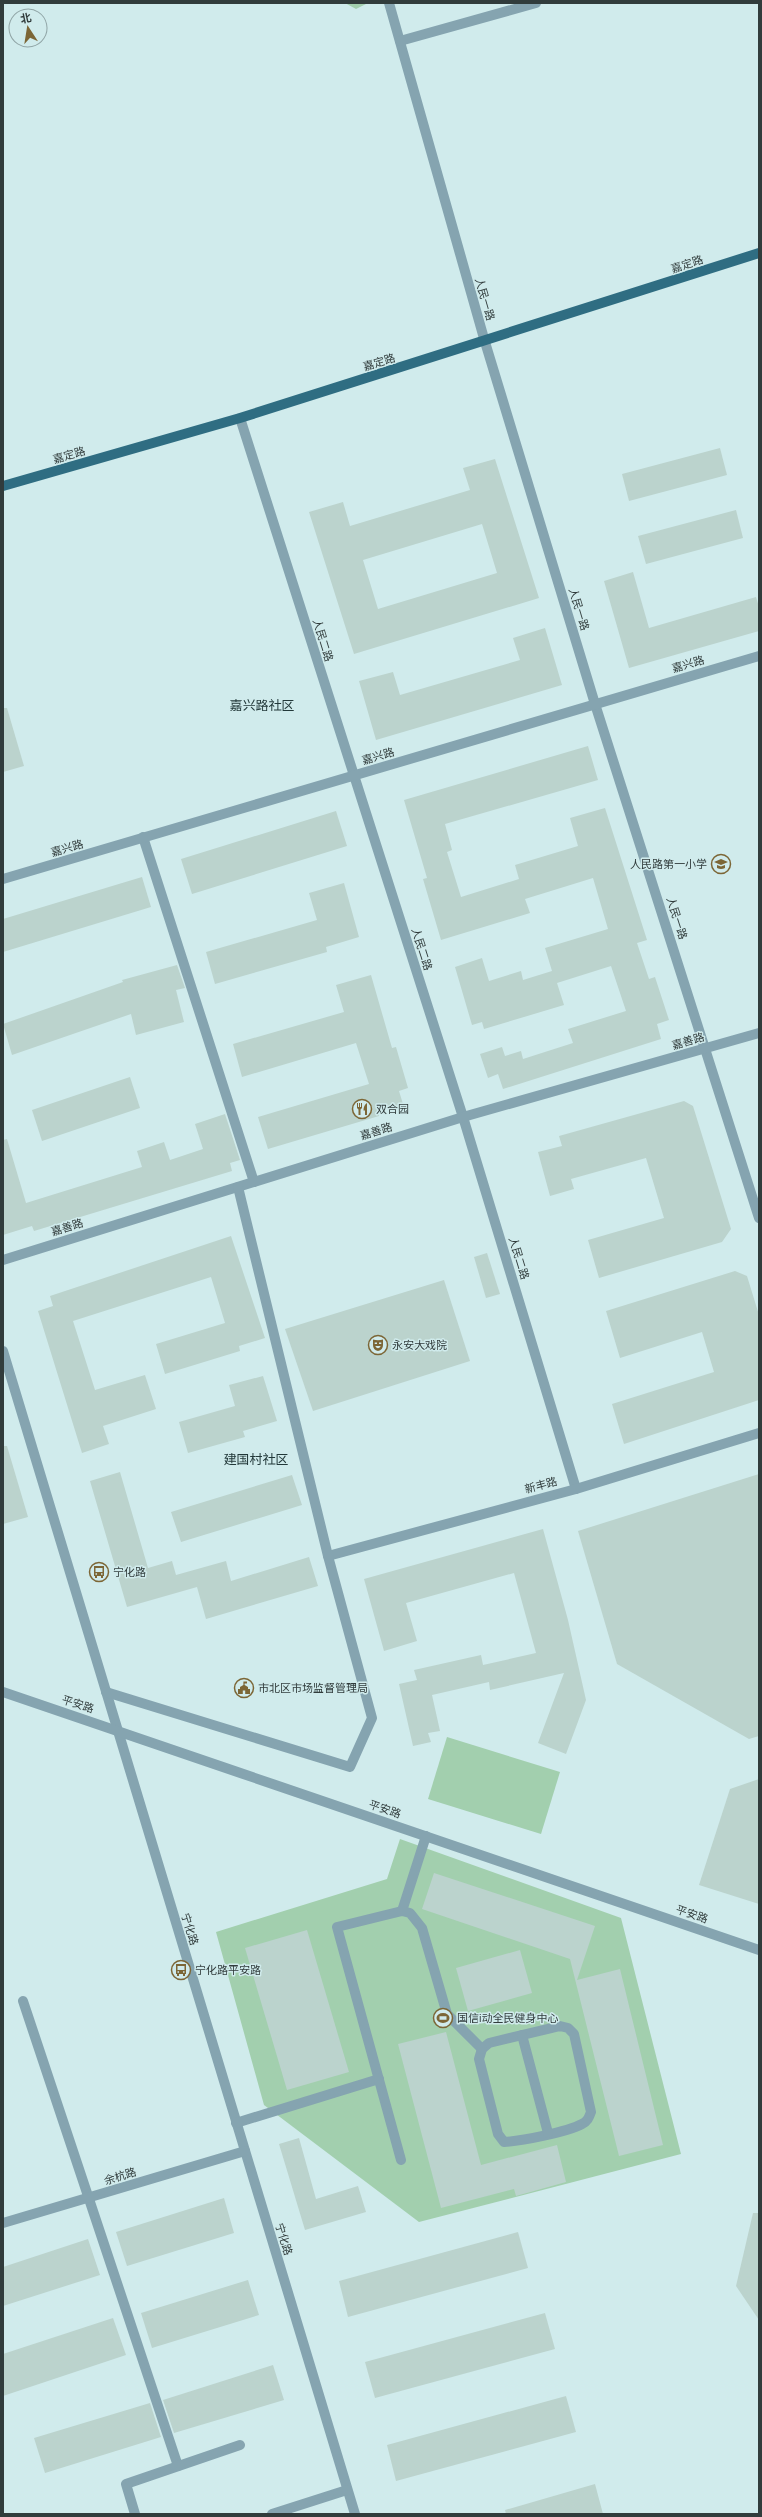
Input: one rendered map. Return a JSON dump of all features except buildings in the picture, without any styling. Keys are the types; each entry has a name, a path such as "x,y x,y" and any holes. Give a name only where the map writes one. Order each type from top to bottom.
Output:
{"main road":[{"name":"嘉定路","path":"3,486 240,418 485,342 759,253"}],"street":[{"name":"人民一路","path":"389,3 485,342 595,704 759,1218"},
{"path":"400,41 536,3"},
{"name":"人民二路","path":"240,418 463,1117 576,1488"},
{"name":"嘉兴路","path":"3,879 759,656"},
{"path":"143,838 254,1182"},
{"name":"嘉善路","path":"3,1260 463,1117 759,1033"},
{"path":"106,1692 350,1767 372,1718 328,1556 238,1187"},
{"name":"宁化路","path":"3,1351 355,2514"},
{"name":"新丰路","path":"328,1556 576,1488 759,1433"},
{"name":"平安路","path":"3,1692 759,1950"},
{"path":"402,1911 426,1836"},
{"path":"401,2160 337,1927 402,1911 410,1913 422,1928 447,2014 482,2049"},
{"path":"23,2001 178,2466"},
{"path":"560,2026 568,2028 574,2034 591,2112 589,2119 582,2124 520,2141 504,2142 498,2134 479,2059 482,2049 488,2043 522,2035 560,2026"},
{"path":"522,2035 548,2133"},
{"path":"236,2123 379,2079"},
{"name":"余杭路","path":"3,2223 244,2151"},
{"path":"135,2514 126,2484 240,2445"},
{"path":"272,2514 347,2490"}],"green space":[{"path":"345,3 368,3 356,9"},
{"path":"447,1737 560,1772 541,1834 428,1799"},
{"name":"国信i动全民健身中心","path":"400,1839 621,1918 681,2154 419,2222 264,2105 216,1932 387,1879"}],"place":[{"name":"人民路第一小学","path":"721,864"},
{"name":"双合园","path":"362,1109"},
{"name":"永安大戏院","path":"378,1345"},
{"name":"宁化路","path":"99,1572"},
{"name":"市北区市场监督管理局","path":"244,1688"},
{"name":"宁化路平安路","path":"181,1970"},
{"name":"国信i动全民健身中心","path":"443,2018"}],"district":[{"name":"嘉兴路社区","path":"262,705"},
{"name":"建国村社区","path":"256,1459"}]}
